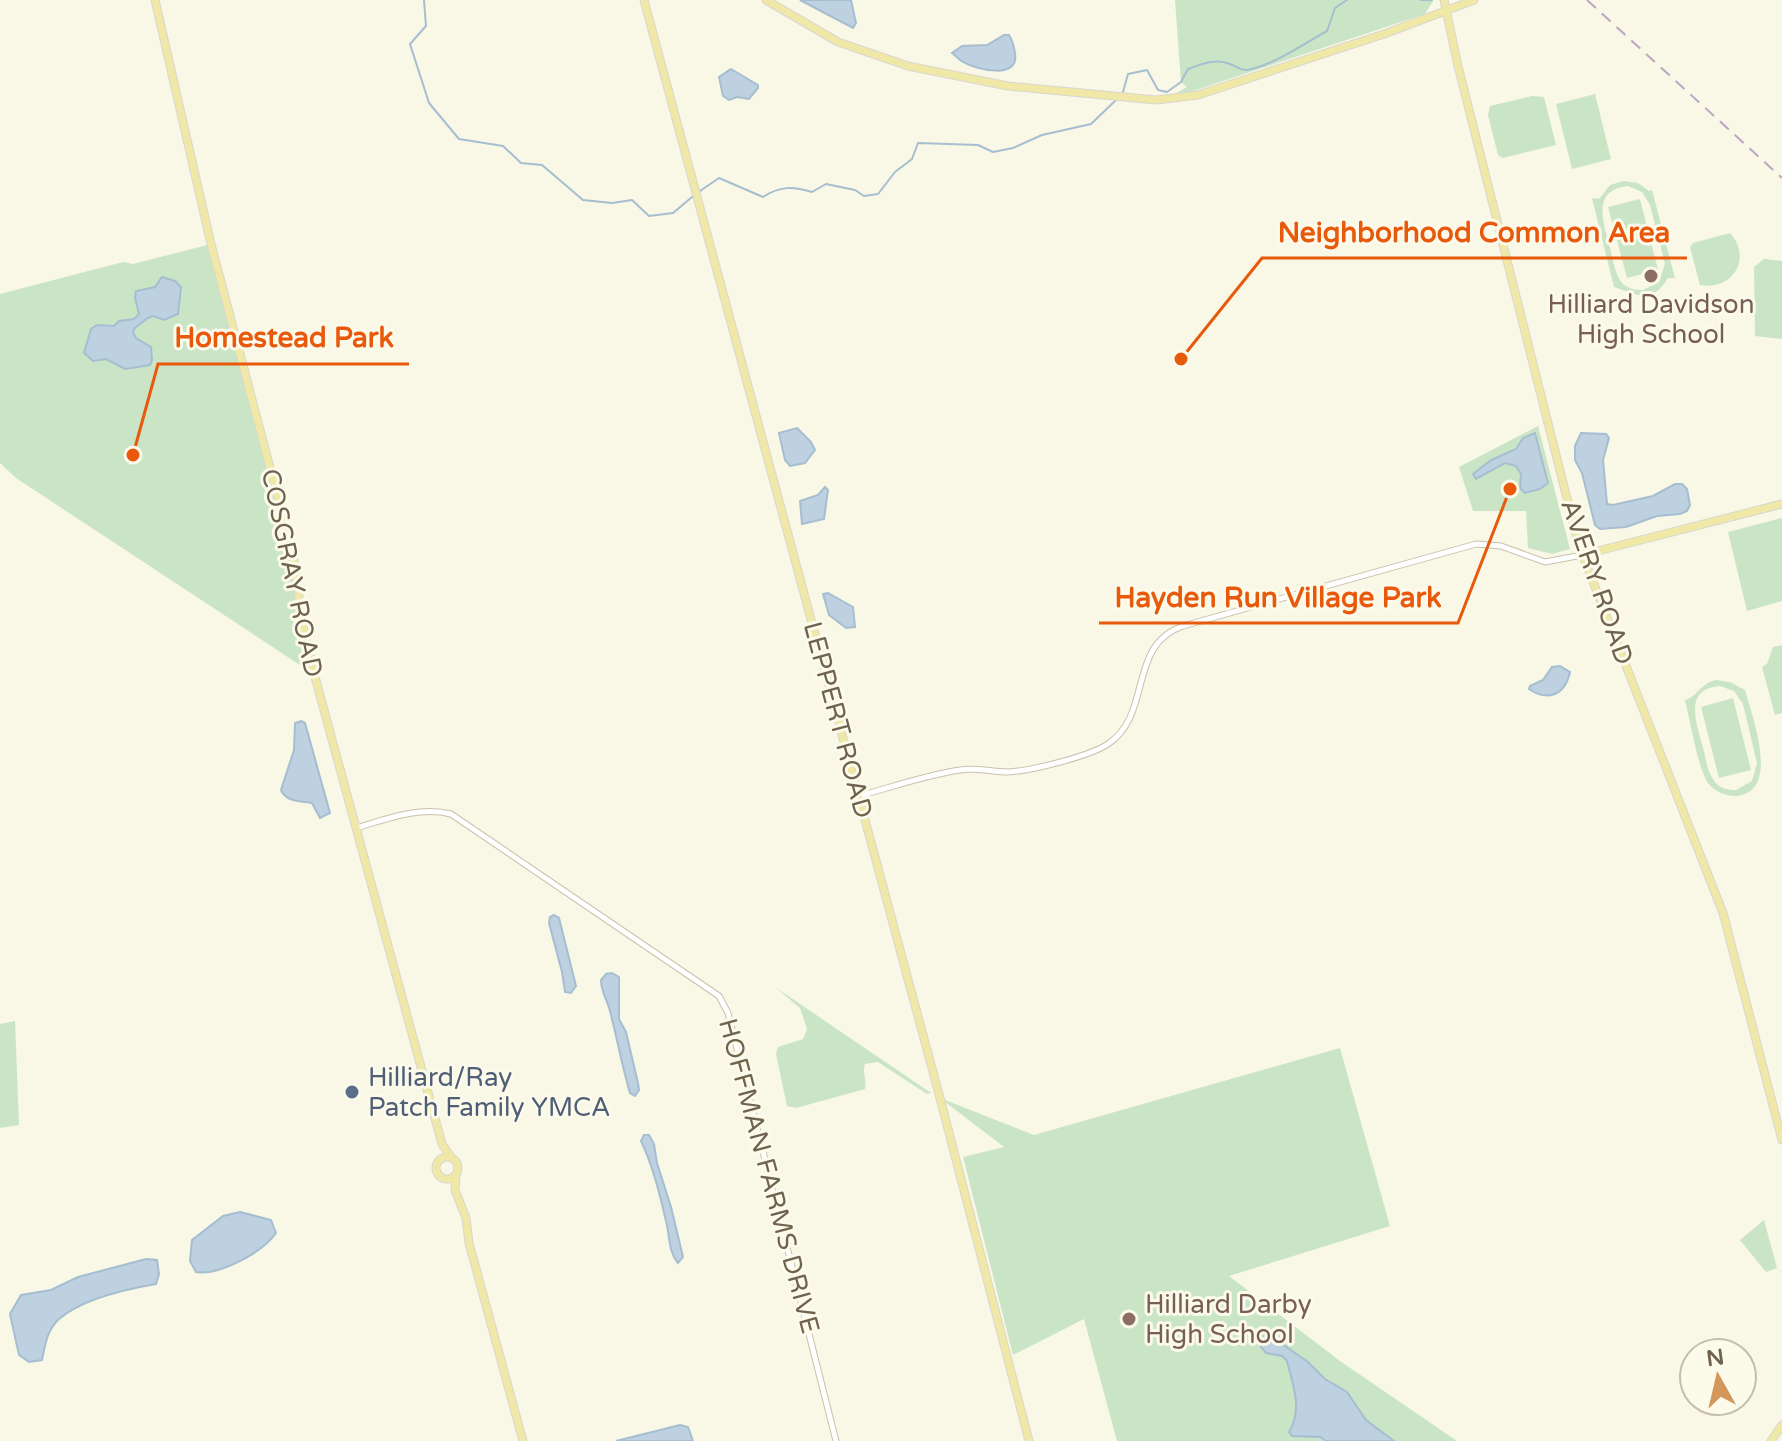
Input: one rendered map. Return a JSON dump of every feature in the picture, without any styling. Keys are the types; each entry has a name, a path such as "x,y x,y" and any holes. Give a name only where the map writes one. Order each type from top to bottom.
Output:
{"main road":[{"name":"COSGRAY ROAD","path":"155,0 211,244 293,555 307,646 442,1144 451,1157"},
{"name":"LEPPERT ROAD","path":"644,0 1029,1441"},
{"path":"766,0 838,42 908,66 1008,86 1156,100 1198,95 1474,0"},
{"name":"AVERY ROAD","path":"1441,0 1582,555 1723,913 1782,1140"},
{"path":"1582,555 1782,504"},
{"name":"COSGRAY ROAD","path":"440,1160 442,1144"},
{"path":"465,1223 466,1218 455,1190 458,1164 451,1157 440,1160 437,1172 444,1178 465,1223 523,1441"},
{"path":"444,1178 456,1175"},
{"path":"1771,1441 1782,1425"}],"street":[{"path":"859,796 959,770 999,772 1026,769 1101,748 1116,738 1132,716 1143,667 1151,650 1161,638 1183,626 1476,544 1501,546 1545,562 1582,555"},
{"name":"HOFFMAN FARMS DRIVE","path":"356,828 422,811 437,810 451,814 719,996 728,1013 836,1441"}],"green space":[{"path":"1175,0 1433,1 1425,14 1178,96 1173,95 1187,87 1181,82"},
{"path":"1595,94 1611,159 1572,169 1556,104"},
{"path":"1532,96 1544,97 1556,145 1503,158 1498,155 1488,115 1490,106"},
{"path":"1624,181 1652,190 1675,278 1668,278 1662,287 1649,295 1636,295 1614,287 1592,198 1599,199 1610,185","holes":["1628,186 1642,192 1650,205 1665,264 1659,282 1643,290 1624,285 1618,277 1602,210 1608,194 1616,189"]},
{"path":"1640,199 1658,270 1627,278 1608,207"},
{"path":"1730,233 1740,253 1736,271 1721,283 1700,285 1690,247 1693,243"},
{"path":"211,244 293,555 308,653 306,669 16,478 0,463 0,294 123,262 133,264"},
{"path":"1764,259 1782,261 1782,339 1755,336 1754,267"},
{"path":"1538,426 1570,549 1552,554 1528,548 1526,511 1473,511 1459,467"},
{"path":"1782,518 1782,601 1747,611 1728,532"},
{"path":"1782,645 1782,713 1775,715 1762,667 1767,664 1773,647"},
{"path":"1711,682 1730,682 1745,690 1757,735 1761,768 1757,782 1749,792 1735,796 1713,788 1704,776 1685,700","holes":["1720,686 1734,691 1743,704 1757,763 1752,781 1736,790 1720,786 1711,776 1695,709 1700,694 1708,689"]},
{"path":"1733,698 1751,770 1719,778 1701,707"},
{"path":"775,987 931,1093 927,1094 878,1062 865,1064 865,1089 796,1108 787,1106 776,1054 778,1047 803,1039 807,1029 800,1008"},
{"path":"15,1021 19,1125 0,1128 0,1024"},
{"path":"1340,1048 1390,1226 1229,1276 1340,1361 1457,1441 1117,1441 1084,1319 1013,1355 963,1157 1004,1147 940,1098 1034,1135"},
{"path":"1764,1220 1777,1268 1766,1272 1740,1240"}],"water":[{"path":"800,0 851,0 856,23 853,28"},
{"path":"1009,35 1013,44 1015,61 1004,70 978,68 952,53 962,46 987,45"},
{"path":"731,69 758,85 749,99 737,97 729,100 723,96 719,77"},
{"path":"162,277 175,281 181,287 178,314 164,320 153,316 148,318 133,332 136,338 151,347 150,365 125,369 106,359 93,361 84,353 91,329 97,325 114,326 119,321 134,319 139,314 136,291 155,287"},
{"path":"797,428 815,450 805,463 790,466 785,460 779,433"},
{"path":"1535,433 1548,483 1525,493 1520,488 1521,474 1516,466 1505,463 1476,479 1473,474 1491,460 1516,449 1523,438"},
{"path":"1581,433 1606,434 1609,438 1603,460 1607,504 1653,496 1675,484 1682,484 1687,489 1690,505 1687,511 1657,516 1626,527 1600,529 1595,525 1582,473 1575,460 1575,446"},
{"path":"825,487 828,490 824,519 802,524 800,501 818,495"},
{"path":"828,593 853,607 855,627 846,628 829,615 823,594"},
{"path":"1560,666 1570,672 1560,691 1543,695 1529,689 1543,680 1552,667"},
{"path":"295,723 305,723 330,813 320,818 312,803 290,799 281,790 294,750"},
{"path":"554,915 559,918 576,986 571,993 565,992 549,923"},
{"path":"612,973 619,977 619,1019 626,1032 638,1083 639,1090 635,1096 630,1093 602,988 601,980"},
{"path":"644,1135 649,1135 654,1144 671,1207 683,1257 678,1263 671,1248 656,1181 641,1141"},
{"path":"240,1212 271,1220 276,1233 261,1248 240,1261 216,1270 196,1272 190,1261 192,1240 223,1216"},
{"path":"146,1259 157,1260 159,1274 156,1284 119,1292 80,1306 59,1319 52,1328 42,1360 29,1362 19,1355 10,1314 21,1295 51,1290 78,1277"},
{"path":"1262,1330 1308,1362 1325,1379 1347,1392 1366,1420 1394,1441 1326,1441 1320,1437 1292,1436 1289,1432 1296,1406 1287,1361 1282,1356 1266,1353 1261,1347"},
{"path":"680,1425 688,1427 693,1441 616,1441"}],"waterway":[{"path":"424,0 426,26 410,44 429,103 459,139 503,146 521,163 542,165 583,200 612,203 632,200 649,216 673,213 692,197"},
{"path":"1123,92 1128,74 1147,70 1158,90 1167,92 1181,82 1188,69 1204,64 1225,62 1245,70 1267,64 1327,31 1335,8 1347,0"},
{"path":"1421,0 1432,0"},
{"path":"700,191 719,178 763,197 786,188 812,192 826,184 855,190 864,196 878,194 895,172 912,159 918,143 978,145 993,152 1013,148 1042,135 1091,124 1116,100"}],"railway":[{"path":"1587,0 1782,178"}],"place":[{"name":"Hilliard Davidson High School","path":"1651,276"},
{"name":"Neighborhood Common Area","path":"1181,359"},
{"name":"Homestead Park","path":"133,455"},
{"name":"Hayden Run Village Park","path":"1510,489"},
{"name":"Hilliard/Ray Patch Family YMCA","path":"352,1092"},
{"name":"Hilliard Darby High School","path":"1129,1319"}]}
